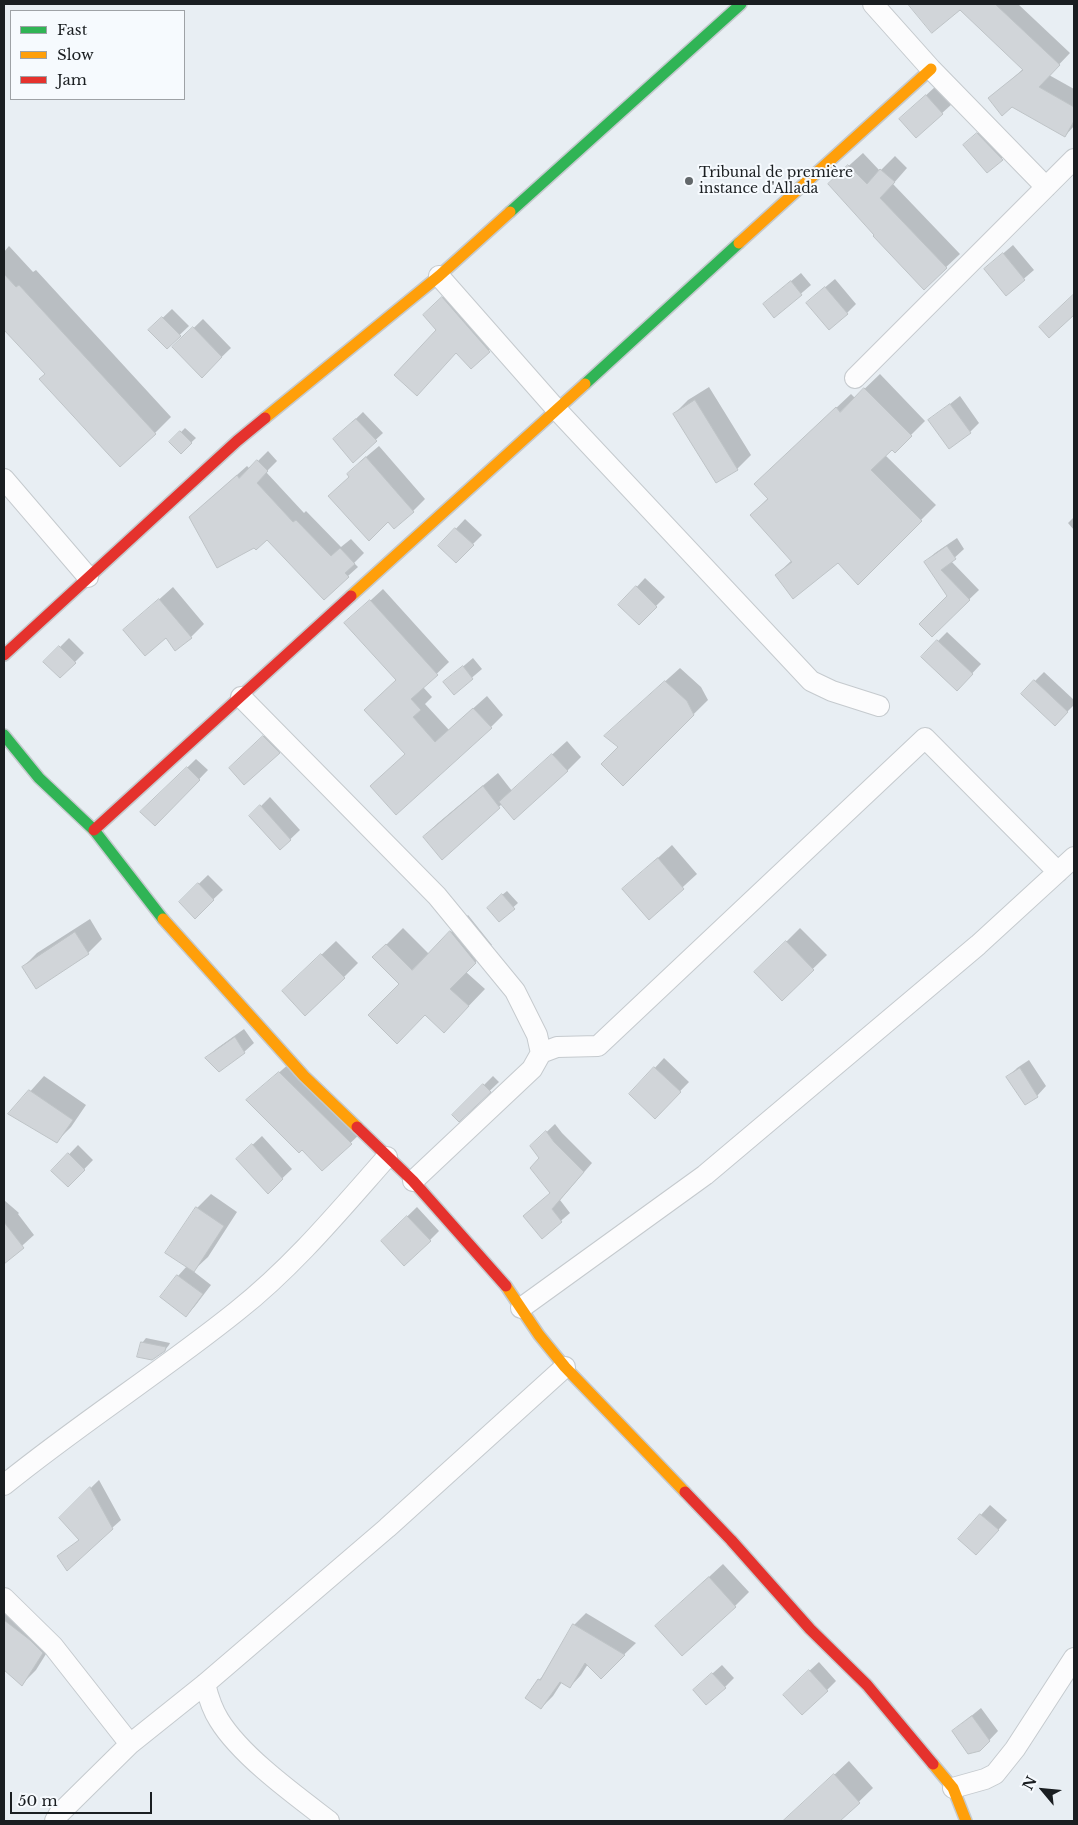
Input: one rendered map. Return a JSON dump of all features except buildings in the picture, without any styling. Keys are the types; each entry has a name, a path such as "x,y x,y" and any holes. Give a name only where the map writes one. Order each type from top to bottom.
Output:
{"street":[{"path":"4,656 236,441 439,276 741,4"},
{"path":"872,4 931,69 1046,187"},
{"path":"94,830 931,69"},
{"path":"855,378 1074,159"},
{"path":"439,276 557,410 811,681 832,692 879,706"},
{"path":"4,478 88,577"},
{"path":"241,697 437,896 515,991 537,1035 541,1053"},
{"path":"4,735 39,778 94,830 170,928 304,1076 413,1181 506,1284 539,1334 565,1367 731,1540 810,1629 867,1685 953,1788 961,1818"},
{"path":"413,1181 532,1069 541,1053 557,1047 598,1046 925,738 1058,872"},
{"path":"521,1308 705,1175 978,945 1074,857"},
{"path":"4,1485 43,1453 239,1310 301,1254 387,1157"},
{"path":"55,1821 59,1814 130,1744 205,1684 387,1528 565,1367"},
{"path":"4,1598 53,1646 130,1744"},
{"path":"953,1788 985,1779 995,1774 1015,1749 1074,1658"},
{"path":"205,1684 210,1702 218,1719 238,1745 329,1821"}],"traffic: fast":[{"path":"510,212 741,4"},
{"path":"585,384 739,243"},
{"path":"4,735 39,778 94,830 163,919"}],"traffic: slow":[{"path":"739,243 931,69"},
{"path":"265,418 439,276 510,212"},
{"path":"351,596 585,384"},
{"path":"163,919 304,1076 357,1127"},
{"path":"506,1286 539,1335 565,1367 685,1492"},
{"path":"933,1764 953,1788 966,1821"}],"traffic: jam":[{"path":"4,655 237,441 265,418"},
{"path":"94,830 351,596"},
{"path":"357,1127 413,1181 506,1286"},
{"path":"685,1492 731,1540 810,1629 867,1685 933,1764"}],"place":[{"name":"Tribunal de première instance d'Allada","path":"689,181"}]}
